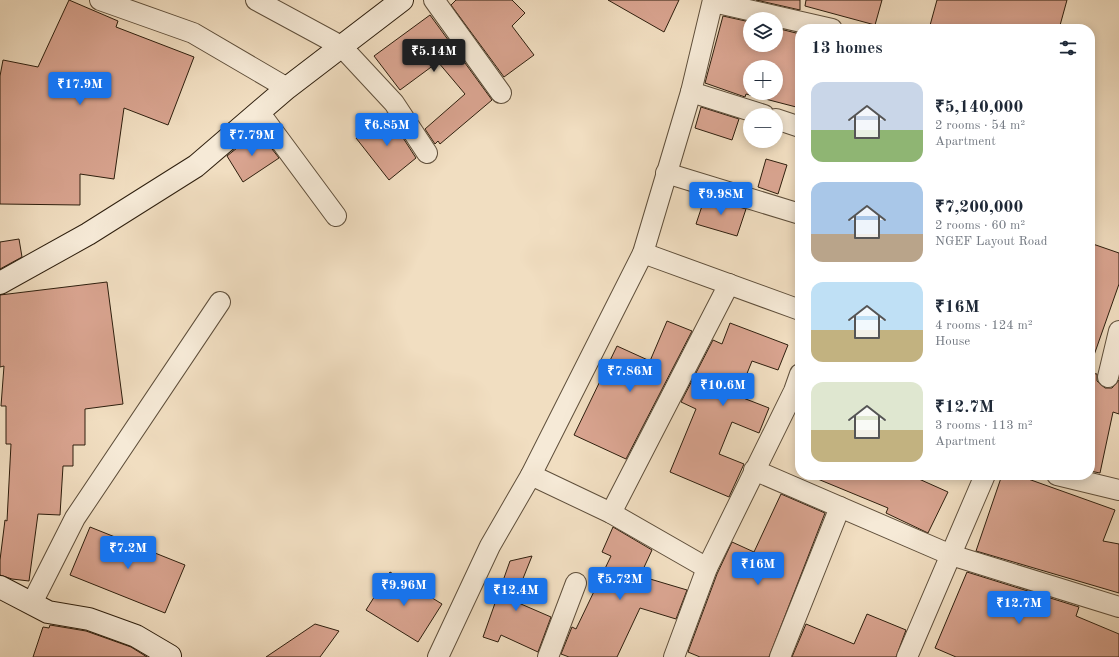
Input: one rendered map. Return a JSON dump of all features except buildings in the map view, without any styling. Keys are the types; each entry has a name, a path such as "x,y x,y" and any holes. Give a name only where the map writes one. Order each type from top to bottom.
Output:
{"street":[{"path":"100,0 193,33 287,88"},
{"path":"256,0 341,46 394,103 427,153"},
{"path":"0,283 88,234 196,166 287,88 402,0"},
{"path":"434,0 501,94"},
{"path":"438,657 490,546 531,475 642,253 691,92 713,1 811,24"},
{"path":"691,92 743,108"},
{"path":"259,112 336,216"},
{"path":"783,121 795,125"},
{"path":"666,173 795,212"},
{"path":"642,253 795,308"},
{"path":"611,513 729,284"},
{"path":"32,603 75,518 220,302"},
{"path":"1108,377 1119,331"},
{"path":"674,657 707,568 754,470 795,392"},
{"path":"754,470 951,554 1119,607"},
{"path":"531,475 611,513 707,568"},
{"path":"908,657 983,480"},
{"path":"1078,480 1119,490"},
{"path":"780,657 840,507"},
{"path":"548,657 576,583"},
{"path":"0,589 32,603 48,612 89,619 136,636 170,657"}]}
